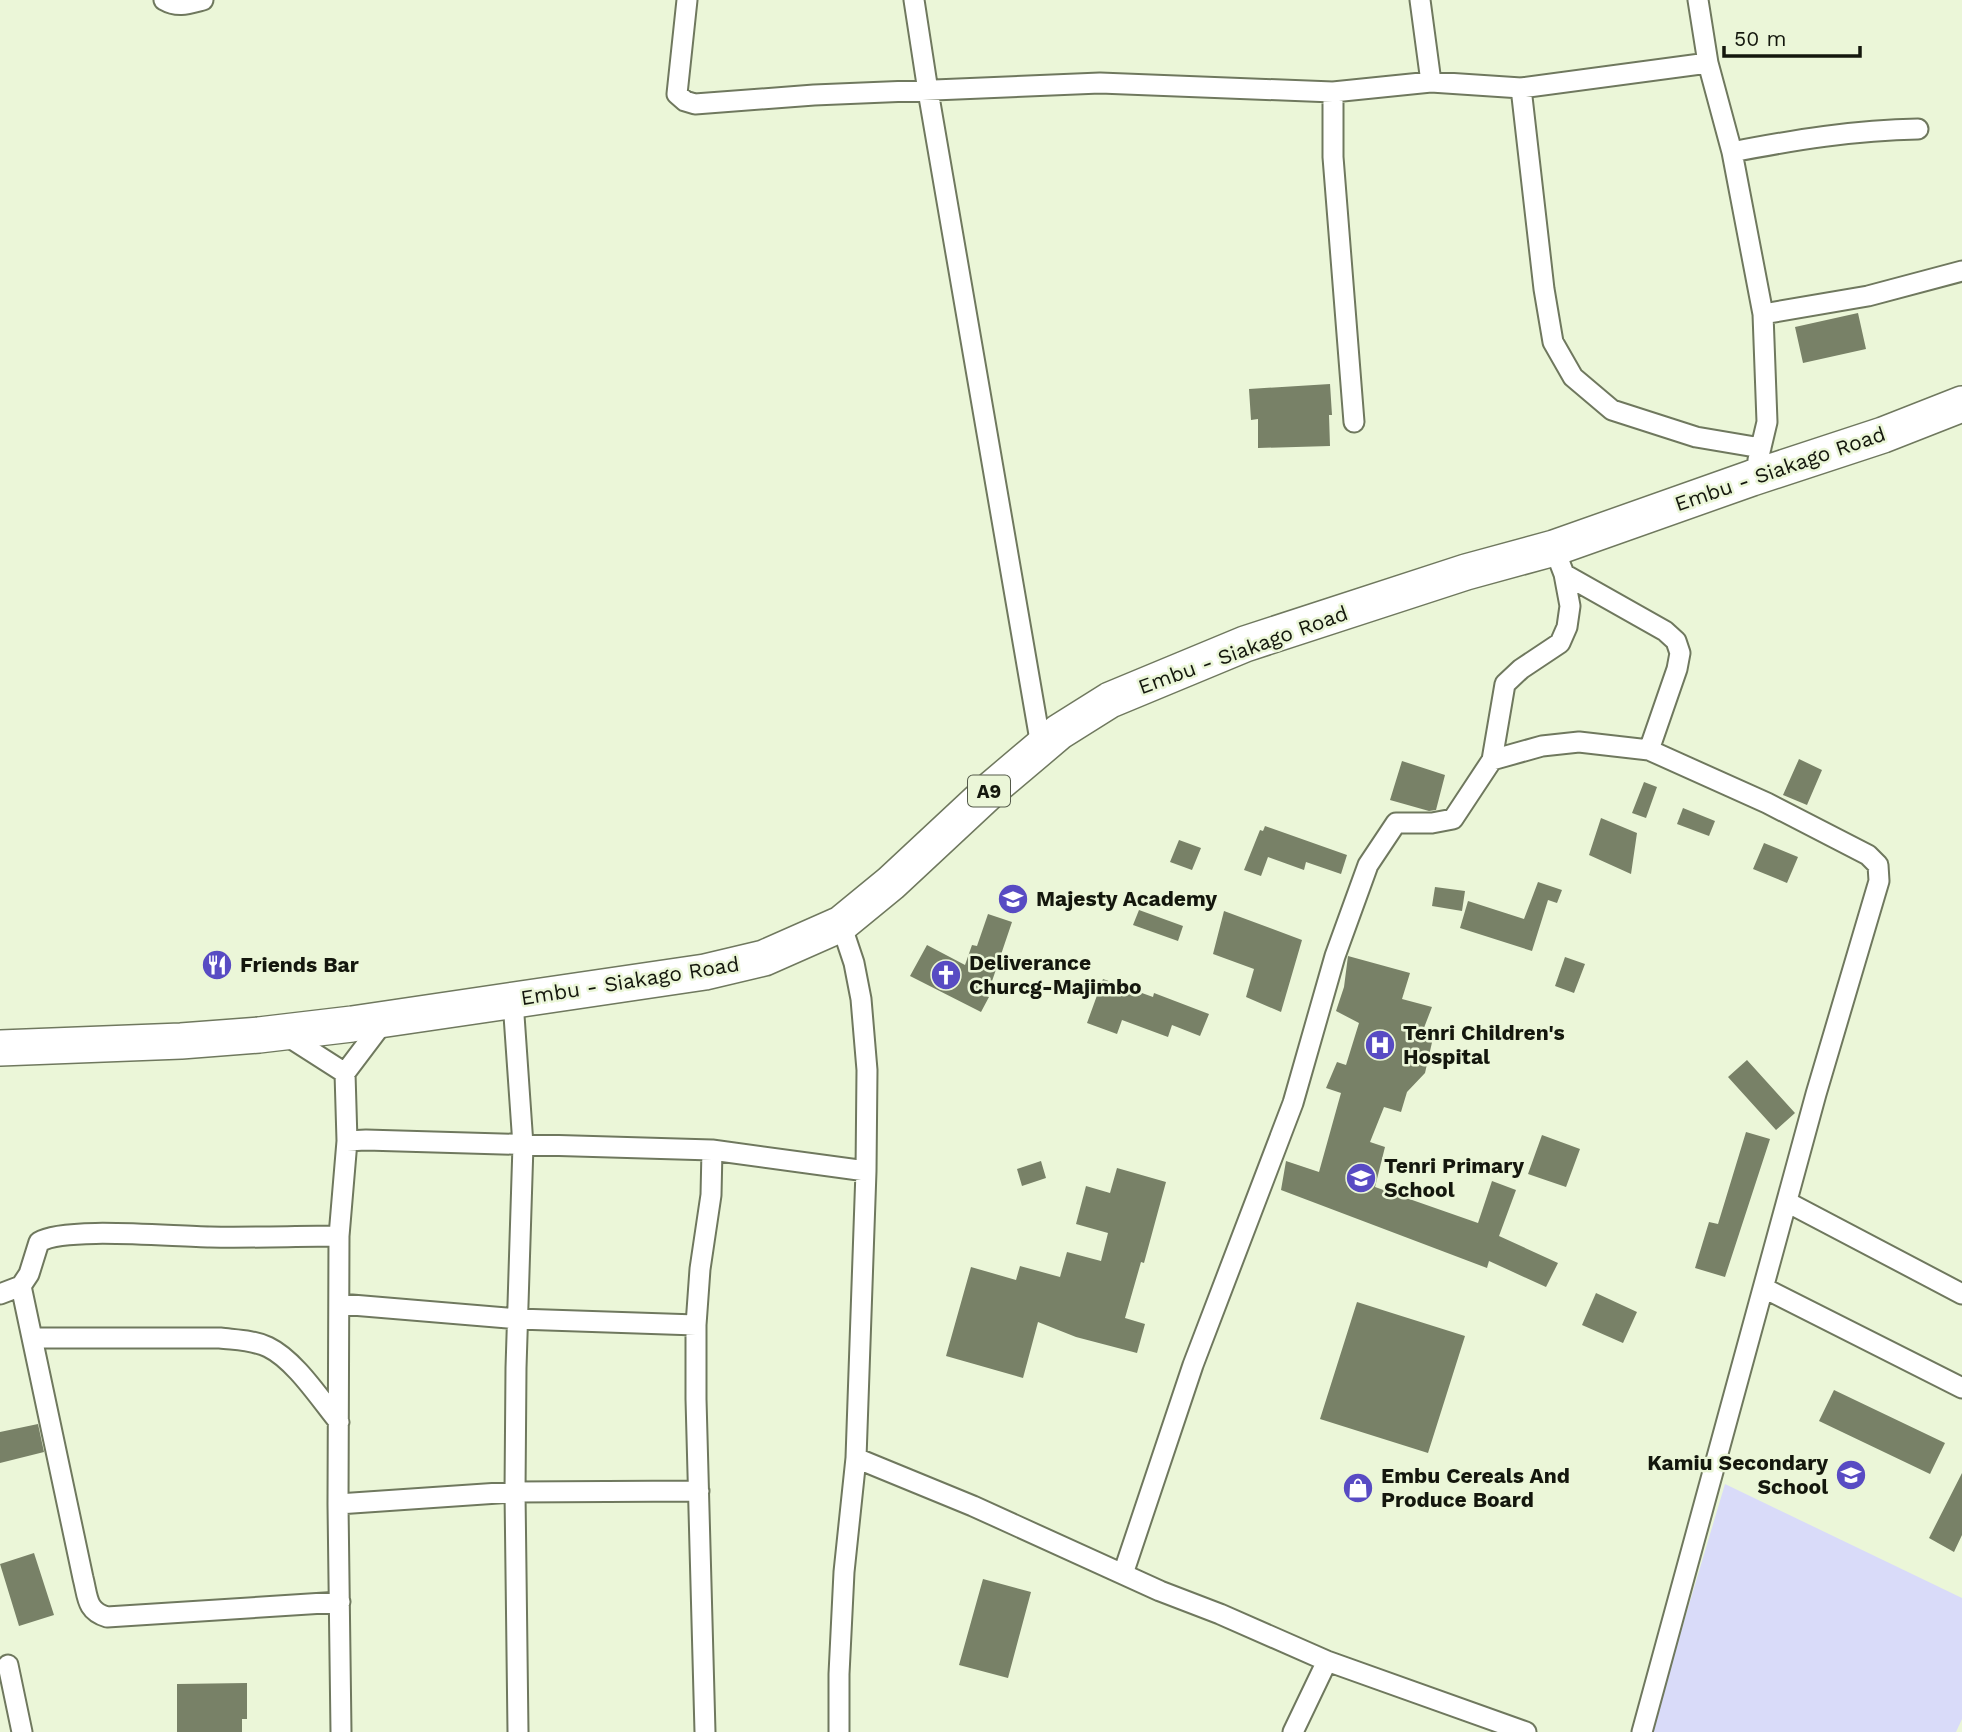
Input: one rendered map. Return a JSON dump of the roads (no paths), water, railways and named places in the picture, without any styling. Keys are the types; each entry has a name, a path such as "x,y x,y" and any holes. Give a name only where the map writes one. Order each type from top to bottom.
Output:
{"highway":[{"name":"Embu - Siakago Road","path":"0,1048 114,1045 281,1032 705,972 764,958 841,924 891,883 1041,746 1110,700 1245,644 1466,572 1559,561 1757,463 1871,440 1960,408"}],"street":[{"path":"164,0 172,5 183,6 203,0"},
{"path":"687,0 677,94 685,101 695,104 814,95 1100,83 1333,92 1431,82 1521,88 1708,63"},
{"path":"914,0 1041,746"},
{"path":"1420,0 1431,82"},
{"path":"1521,88 1544,289 1553,342 1573,377 1612,410 1696,437 1757,463 1768,422 1763,314 1732,152 1708,63 1698,0"},
{"path":"1333,92 1333,157 1354,422"},
{"path":"1732,152 1798,139 1918,129"},
{"path":"1763,314 1868,296 1962,271"},
{"path":"1559,561 1676,641 1680,653 1649,750"},
{"path":"1123,1574 1192,1365 1293,1102 1335,956 1368,865 1396,823 1432,823 1453,819 1492,760 1505,684 1521,669 1560,643 1567,628 1570,606 1559,561"},
{"path":"1492,760 1542,746 1579,742 1649,750 1767,803 1868,855 1878,865 1879,881 1816,1094 1642,1732"},
{"path":"839,1732 844,1584 856,1458 866,1171 866,1070 861,999 854,963 841,924"},
{"path":"513,1001 523,1145 515,1492 518,1732"},
{"path":"341,1732 339,1236 347,1142 345,1073 386,1019"},
{"path":"281,1032 345,1073"},
{"path":"347,1142 366,1140 712,1150 866,1171"},
{"path":"705,1732 696,1325 700,1269 711,1195 712,1150"},
{"path":"1787,1202 1962,1294"},
{"path":"0,1294 21,1286 29,1274 39,1242 46,1237 74,1234 339,1236"},
{"path":"21,1286 90,1607 96,1614 107,1617 340,1602"},
{"path":"1764,1288 1962,1388"},
{"path":"340,1304 518,1319 696,1325"},
{"path":"32,1338 248,1340 269,1347 290,1363 339,1422"},
{"path":"856,1458 973,1506 1123,1574 1327,1661 1526,1732"},
{"path":"338,1504 515,1492 699,1491"},
{"path":"1293,1732 1327,1661"},
{"path":"8,1665 22,1732"}],"place":[{"name":"Majesty Academy","path":"1013,899"},
{"name":"Friends Bar","path":"217,965"},
{"name":"Deliverance Churcg-Majimbo","path":"946,975"},
{"name":"Tenri Children's Hospital","path":"1380,1045"},
{"name":"Tenri Primary School","path":"1361,1178"},
{"name":"Kamiu Secondary School","path":"1851,1475"},
{"name":"Embu Cereals And Produce Board","path":"1358,1488"}]}
